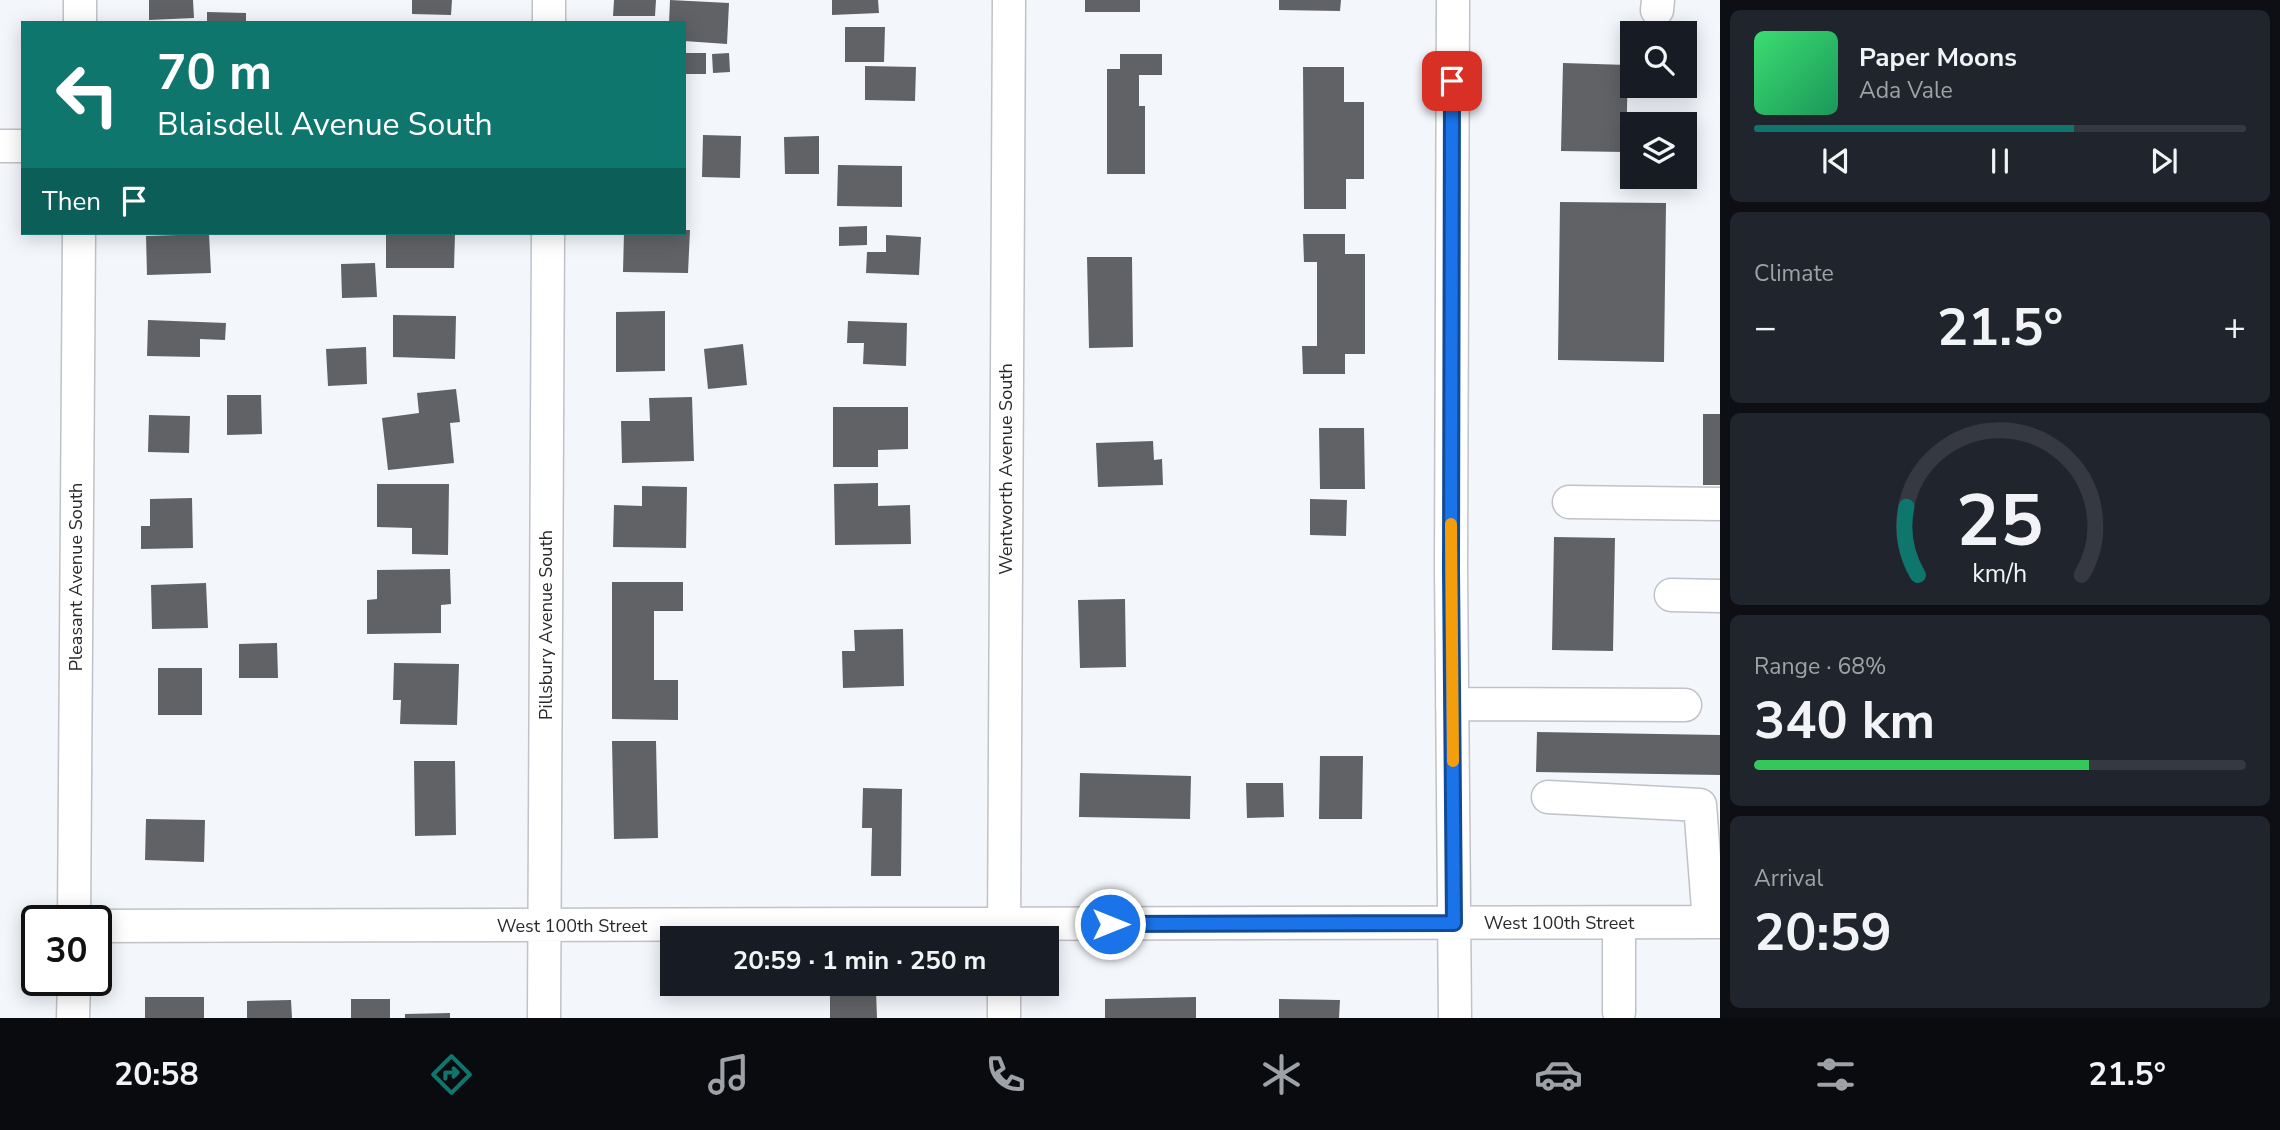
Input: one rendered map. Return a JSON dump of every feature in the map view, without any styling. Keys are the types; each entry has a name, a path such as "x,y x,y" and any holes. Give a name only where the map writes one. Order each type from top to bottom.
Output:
{"street":[{"path":"80,0 80,21"},
{"path":"549,0 549,21"},
{"name":"Wentworth Avenue South","path":"1004,926 1009,0"},
{"path":"1453,0 1452,704 1455,1018"},
{"path":"0,146 21,146"},
{"name":"Pleasant Avenue South","path":"74,905 79,235"},
{"name":"Pillsbury Avenue South","path":"544,1018 548,235"},
{"path":"1569,502 1720,504"},
{"path":"1671,595 1720,596"},
{"path":"1452,704 1685,705"},
{"path":"1548,797 1700,805 1714,922"},
{"name":"West 100th Street","path":"1059,930 1454,923 1714,922"},
{"path":"1619,923 1619,1012"},
{"name":"West 100th Street","path":"112,926 660,927"},
{"path":"73,1018 74,996"},
{"path":"1004,996 1004,1018"}],"building":[{"path":"149,0 193,0 194,18 149,20"},
{"path":"412,0 452,0 451,15 412,14"},
{"path":"614,0 656,0 655,16 613,16"},
{"path":"670,0 729,3 727,44 686,41 686,21 669,21"},
{"path":"832,0 878,0 879,13 832,15"},
{"path":"1085,0 1140,0 1140,12 1085,12"},
{"path":"1279,0 1341,0 1340,11 1279,10"},
{"path":"207,12 246,13 246,21 207,21"},
{"path":"845,27 885,27 884,62 845,62"},
{"path":"686,53 706,53 706,74 686,74"},
{"path":"729,53 730,72 713,73 712,54"},
{"path":"1120,54 1162,54 1162,75 1139,75 1139,106 1145,106 1145,174 1107,174 1107,69 1120,69"},
{"path":"1563,63 1620,65 1620,98 1627,98 1627,112 1620,112 1620,152 1561,151"},
{"path":"865,66 916,67 915,101 865,100"},
{"path":"1303,67 1344,67 1344,102 1364,102 1364,179 1346,179 1346,209 1304,209"},
{"path":"703,135 741,136 740,178 702,177"},
{"path":"819,136 819,174 785,174 784,137"},
{"path":"838,165 902,166 902,207 837,206"},
{"path":"1560,202 1666,203 1664,362 1558,360"},
{"path":"867,226 867,245 839,246 839,227"},
{"path":"686,230 690,230 688,273 623,272 624,235 686,235"},
{"path":"1303,234 1345,234 1345,254 1365,254 1365,354 1345,354 1345,374 1303,374 1302,346 1317,346 1317,262 1304,262"},
{"path":"209,235 211,273 147,275 146,236"},
{"path":"386,235 455,235 454,268 386,268"},
{"path":"886,235 921,237 919,275 866,273 867,252 886,252"},
{"path":"1087,257 1132,257 1133,347 1089,348"},
{"path":"375,263 377,297 342,298 341,264"},
{"path":"665,311 665,371 616,372 616,312"},
{"path":"393,315 456,316 455,359 393,357"},
{"path":"148,320 226,323 225,340 200,339 200,357 147,356"},
{"path":"848,321 907,323 906,366 863,364 864,343 847,343"},
{"path":"743,344 747,385 708,389 704,349"},
{"path":"366,347 367,384 328,386 326,349"},
{"path":"456,389 460,422 450,423 454,463 388,470 382,418 419,413 417,393"},
{"path":"227,395 261,395 262,434 227,435"},
{"path":"692,397 694,461 622,463 621,421 650,421 649,398"},
{"path":"833,407 908,407 908,449 878,450 878,467 833,467"},
{"path":"1703,414 1720,414 1720,485 1703,485"},
{"path":"149,415 190,416 189,453 148,452"},
{"path":"1319,428 1364,428 1365,489 1320,489"},
{"path":"1153,441 1154,460 1162,459 1163,485 1098,487 1096,443"},
{"path":"878,483 878,506 910,505 911,544 835,545 834,484"},
{"path":"377,484 449,484 448,555 412,554 412,528 377,527"},
{"path":"642,486 687,487 686,548 613,547 614,505 642,506"},
{"path":"192,498 193,548 141,549 141,526 150,526 150,499"},
{"path":"1310,499 1347,500 1346,536 1310,535"},
{"path":"1554,537 1615,538 1613,651 1552,650"},
{"path":"450,569 451,604 441,605 441,633 367,634 367,600 377,599 377,570"},
{"path":"612,582 683,582 683,611 654,611 654,680 678,680 678,720 612,719"},
{"path":"206,583 208,628 152,629 151,585"},
{"path":"1125,599 1126,667 1080,668 1078,600"},
{"path":"903,629 904,686 843,688 842,651 855,651 854,630"},
{"path":"277,643 278,678 239,678 239,644"},
{"path":"394,663 459,664 457,725 400,724 401,700 393,700"},
{"path":"158,668 202,668 202,715 158,715"},
{"path":"1537,732 1720,735 1720,775 1536,772"},
{"path":"612,741 656,741 658,838 614,839"},
{"path":"1320,756 1363,756 1362,819 1319,819"},
{"path":"414,761 455,761 456,835 415,836"},
{"path":"1080,773 1191,776 1190,819 1079,817"},
{"path":"1246,783 1283,783 1284,817 1247,818"},
{"path":"863,788 902,789 901,876 871,876 872,828 862,828"},
{"path":"146,819 205,820 204,862 145,860"},
{"path":"830,996 876,996 877,1018 830,1018"},
{"path":"145,997 204,997 204,1018 145,1018"},
{"path":"1196,997 1196,1018 1105,1018 1105,999"},
{"path":"351,999 390,999 390,1018 351,1018"},
{"path":"1279,999 1340,1000 1339,1018 1279,1018"},
{"path":"291,1000 292,1018 247,1018 247,1001"},
{"path":"450,1013 450,1018 405,1018 405,1014"}],"slow traffic":[{"path":"1451,524 1453,761"}],"route":[{"path":"1110,924 1454,923 1451,569 1452,81"}]}
